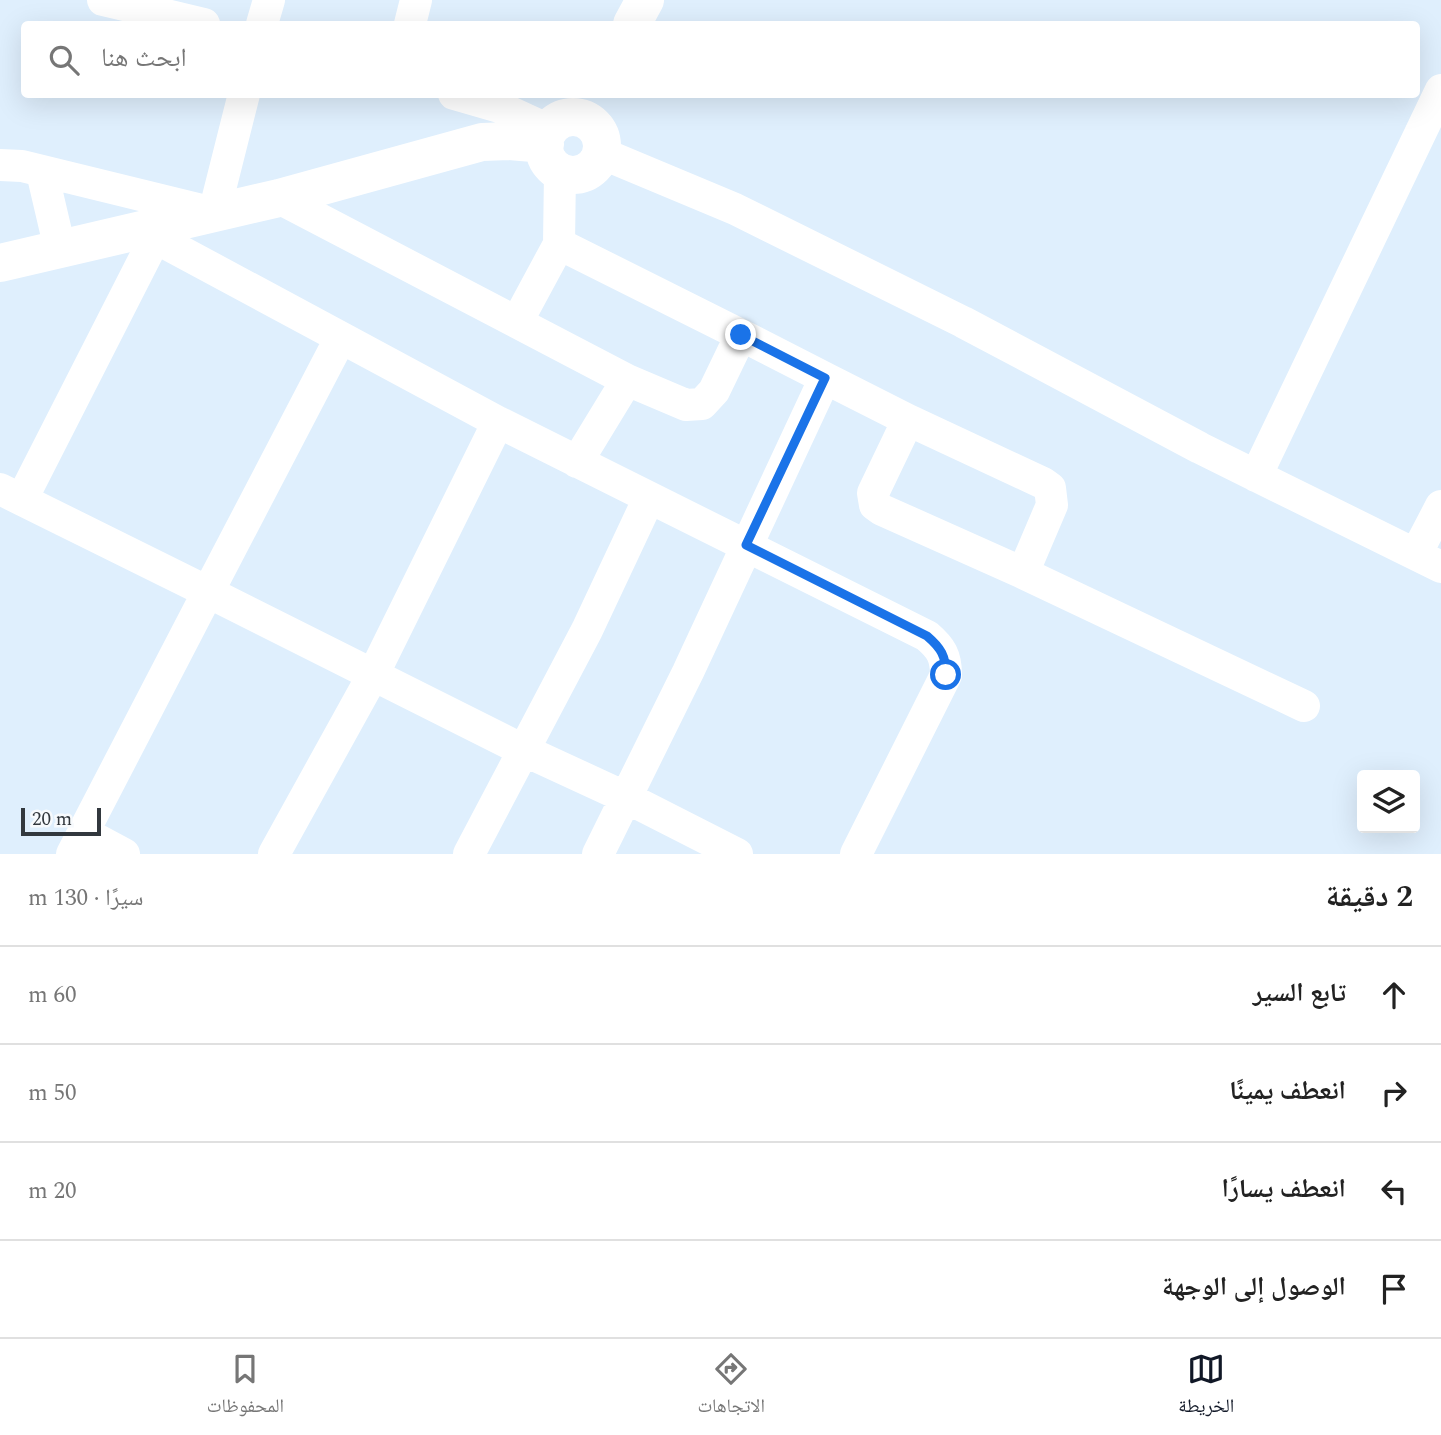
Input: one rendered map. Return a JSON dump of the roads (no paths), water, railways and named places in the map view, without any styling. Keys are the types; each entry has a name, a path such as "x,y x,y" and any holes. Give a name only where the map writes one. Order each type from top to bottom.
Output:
{"street":[{"path":"103,0 191,21"},
{"path":"263,21 269,0"},
{"path":"411,21 416,0"},
{"path":"634,21 645,0"},
{"path":"1256,475 1441,90"},
{"path":"214,213 243,98"},
{"path":"468,98 499,107 552,149 578,175 593,167 597,123"},
{"path":"517,323 559,244 552,149 561,120 576,117 597,123 735,209 963,322 1256,475 1428,560 1441,506"},
{"path":"0,263 148,234 214,213 279,198 482,142 509,141 552,149"},
{"path":"0,165 22,166 214,213"},
{"path":"42,172 60,250"},
{"path":"279,198 628,380 686,405 702,404 714,391 741,335"},
{"path":"148,234 498,422 927,636 941,649 946,662 946,675 856,854"},
{"path":"148,234 11,494 737,854"},
{"path":"559,244 908,420 1050,488 1052,505 1023,573"},
{"path":"124,854 78,843 340,339"},
{"path":"598,854 628,798 825,378"},
{"path":"577,462 628,380"},
{"path":"908,420 873,493 876,505 882,510 1023,573 1304,706"},
{"path":"274,854 373,675 498,422"},
{"path":"469,854 587,630 649,498"}]}
